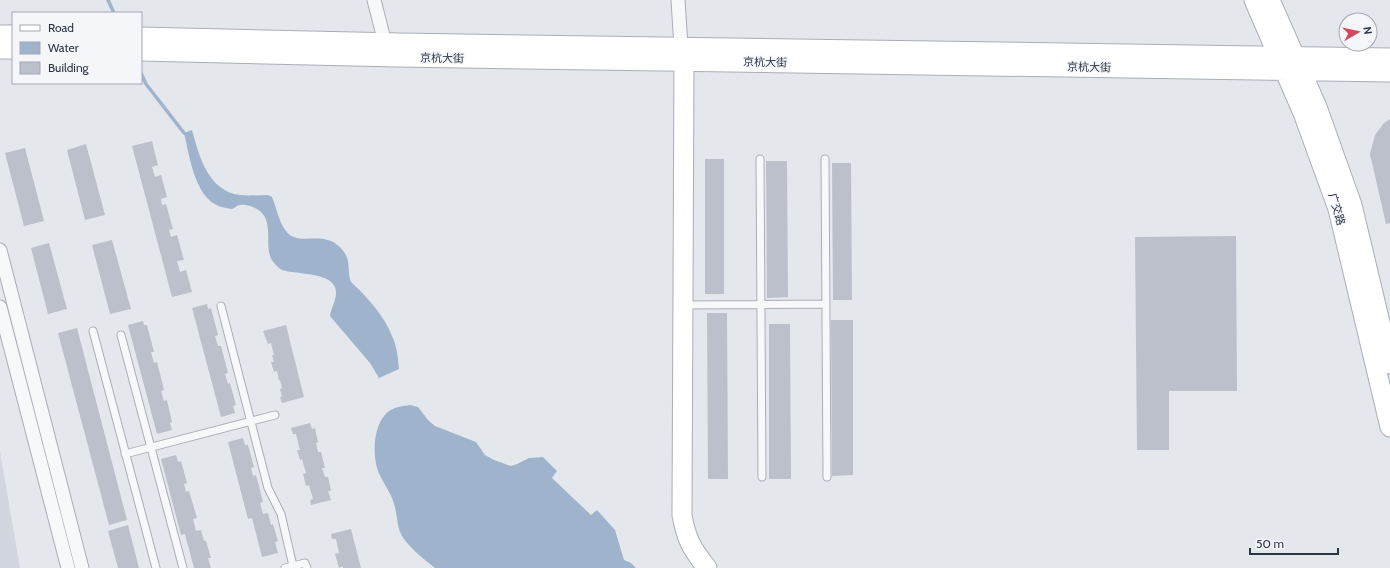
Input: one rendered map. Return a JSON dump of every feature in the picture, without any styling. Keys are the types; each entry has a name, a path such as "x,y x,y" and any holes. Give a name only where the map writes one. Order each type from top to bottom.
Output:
{"main road":[{"name":"广交路","path":"1254,0 1317,107 1352,205 1390,364"},
{"name":"广交路","path":"1270,0 1304,113 1338,210 1390,427"},
{"path":"0,35 12,35"},
{"name":"京杭大街","path":"142,37 385,43 683,54 1290,63 1390,58"},
{"path":"0,49 12,49"},
{"name":"京杭大街","path":"142,51 398,57 683,54"},
{"path":"683,54 682,515 685,532 690,545 707,568"},
{"name":"京杭大街","path":"1290,63 1390,72"}],"street":[{"path":"374,0 385,43"},
{"path":"678,0 683,54"},
{"path":"0,250 82,568"},
{"path":"0,307 68,568"}],"lane":[{"path":"760,159 762,477"},
{"path":"825,159 827,477"},
{"path":"683,305 826,304"},
{"path":"220,306 268,488 281,514 294,566"},
{"path":"93,331 156,568"},
{"path":"122,335 183,568"},
{"path":"126,454 275,415"},
{"path":"285,568 305,563 307,568"}],"shaded area":[{"path":"0,452 20,568 0,568"}],"water":[{"path":"192,130 202,161 213,180 220,187 229,192 240,195 268,195 272,197 281,224 291,236 305,239 329,240 337,244 344,252 348,263 351,282 374,307 389,328 398,356 399,369 379,378 370,363 330,316 336,293 334,286 330,281 323,277 314,275 288,272 282,270 275,264 269,252 267,223 265,217 260,211 245,205 239,205 232,209 226,208 216,205 207,198 196,178 184,133"},
{"path":"410,405 418,407 428,420 435,426 476,442 485,455 494,460 511,466 529,458 543,457 557,471 552,478 591,515 597,510 615,530 624,560 631,563 636,568 435,568 415,551 401,535 393,500 376,464 375,439 384,416 389,411 396,408"}],"building":[{"path":"1390,119 1390,223 1386,224 1370,154 1375,135 1384,123"},
{"path":"152,141 158,165 152,167 155,177 161,175 167,197 161,199 162,205 166,204 173,229 169,230 171,237 177,235 184,260 177,261 180,272 186,270 192,292 172,297 132,146"},
{"path":"86,144 105,215 85,220 67,150"},
{"path":"25,148 44,221 24,226 5,153"},
{"path":"705,159 724,159 724,294 705,294"},
{"path":"766,161 787,161 788,297 767,298"},
{"path":"832,163 851,163 852,300 833,300"},
{"path":"1236,236 1237,391 1169,391 1169,450 1137,450 1135,237"},
{"path":"112,240 131,309 110,314 92,245"},
{"path":"49,243 67,309 48,314 31,248"},
{"path":"207,304 208,309 211,308 218,335 215,336 218,346 221,346 228,373 225,374 228,384 230,383 236,405 233,406 235,413 221,417 192,308"},
{"path":"707,313 727,313 728,479 708,479"},
{"path":"831,320 853,320 853,475 832,476"},
{"path":"143,321 144,325 147,325 154,352 151,352 154,363 157,362 164,390 161,391 164,401 167,400 172,422 170,423 172,430 157,434 128,325"},
{"path":"769,324 790,324 791,479 769,479"},
{"path":"286,325 304,397 282,403 280,397 282,396 280,389 282,388 280,380 279,381 277,371 274,372 271,362 274,362 272,355 274,355 271,343 268,344 263,331"},
{"path":"77,328 127,520 109,525 58,333"},
{"path":"310,423 312,429 315,428 318,442 316,443 318,452 321,452 325,468 322,468 325,477 328,477 331,491 328,491 331,500 311,505 310,500 313,499 309,485 306,486 303,474 306,473 302,459 300,460 297,450 300,450 296,434 293,434 291,428"},
{"path":"243,438 245,445 248,445 254,467 251,468 253,476 256,475 263,502 260,503 263,514 268,513 271,525 273,524 278,541 275,542 278,553 262,557 252,518 248,519 228,442"},
{"path":"176,455 178,462 181,461 187,483 184,484 186,492 189,491 197,518 193,519 196,531 201,530 204,541 206,541 211,558 208,558 211,568 194,568 185,534 181,535 161,459"},
{"path":"128,525 139,568 118,568 108,531"},
{"path":"351,529 361,568 343,568 343,566 339,568 335,554 339,553 336,539 332,539 331,534"}],"waterway":[{"path":"108,0 114,12"},
{"path":"142,75 146,84 184,133"}]}
